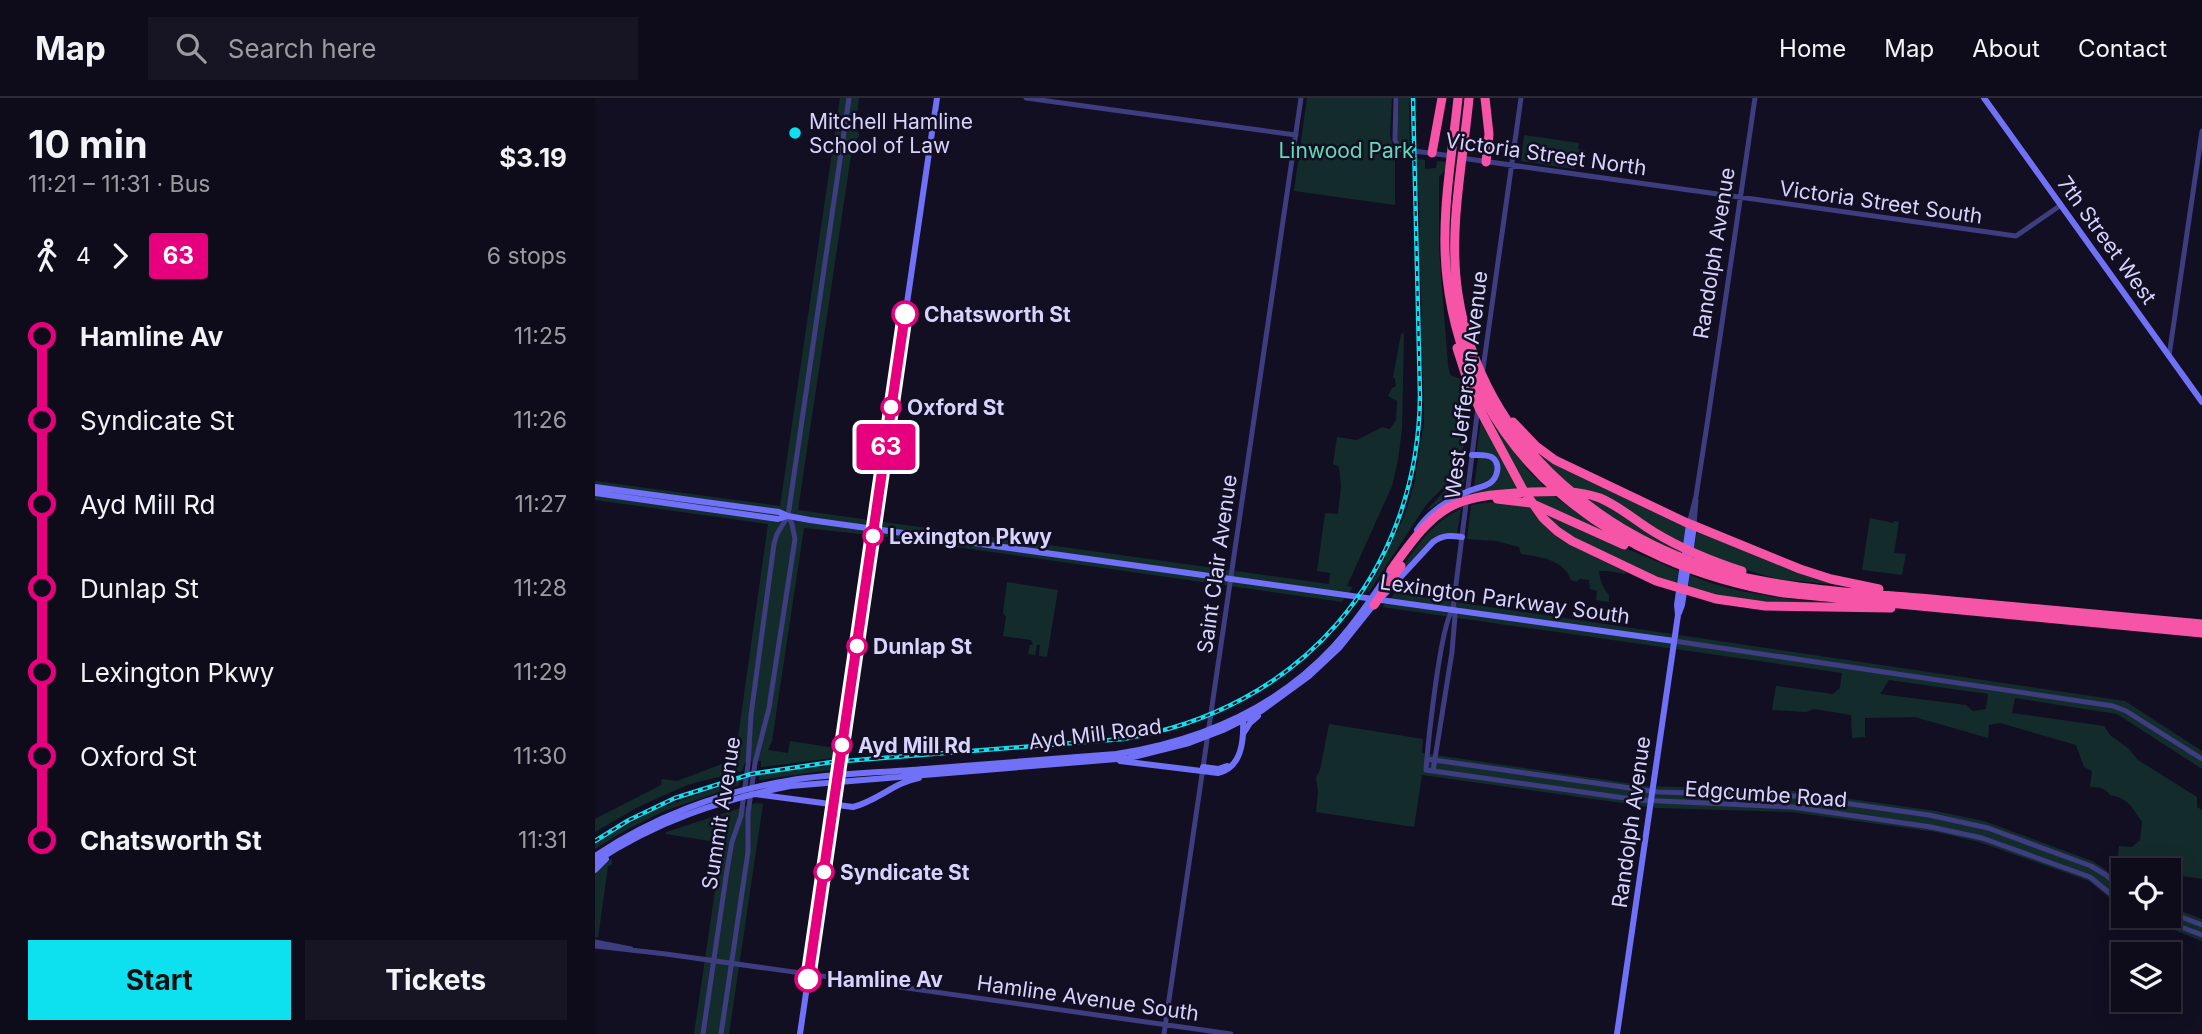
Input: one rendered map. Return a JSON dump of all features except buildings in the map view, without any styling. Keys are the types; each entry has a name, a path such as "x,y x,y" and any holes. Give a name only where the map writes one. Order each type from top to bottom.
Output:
{"highway":[{"path":"1432,153 1442,98"},
{"path":"1458,98 1445,240 1455,338 1466,376 1488,426 1517,479 1551,525 1572,541 1656,581"},
{"path":"1469,98 1456,228 1455,266 1460,307 1470,344 1492,396 1515,433 1551,475 1588,506 1645,541 1677,556 1738,576 1790,585 2202,624"},
{"path":"1485,98 1489,134 1486,162"},
{"path":"1450,297 1456,328 1468,362 1490,410 1515,448 1539,475 1611,532 1674,564 1724,581"},
{"path":"1492,396 1527,438 1550,456 1692,524 1808,572 1907,597"},
{"name":"Ayd Mill Road","path":"1391,570 1422,527 1458,502 1484,495 1558,491 1577,492 1603,500 1697,555 1739,571 1790,585"},
{"path":"1374,605 1432,526 1460,508 1494,499 1531,503 1701,577 1784,593 2202,633"},
{"path":"1630,580 1636,578 1683,585 1735,603 1765,606 1879,609 1919,606"}],"main road":[{"path":"800,1034 937,98"},
{"name":"7th Street West","path":"1984,98 2202,402"},
{"path":"1391,570 1420,526 1434,511 1453,498 1488,484 1494,478 1497,467 1495,460 1472,455"},
{"path":"595,487 779,512 788,516"},
{"path":"595,493 778,519 788,516"},
{"name":"Lexington Parkway South","path":"788,516 1674,641"},
{"name":"Randolph Avenue","path":"1617,1034 1692,524"},
{"name":"Ayd Mill Road","path":"595,862 631,840 691,812 750,794 790,786 902,773 941,773 1108,760 1151,754 1189,743 1241,719 1280,697 1309,676 1340,647 1374,605 1433,542 1450,535 1462,537"},
{"name":"Ayd Mill Road","path":"595,856 647,826 695,805 735,792 789,780 1116,754 1150,749 1198,735 1241,719 1294,681 1331,649 1361,613 1391,570"},
{"path":"1242,735 1250,723 1280,697"},
{"path":"1203,769 1218,773 1232,767 1239,755 1241,719"},
{"path":"1108,760 1203,769 1227,766 1236,754 1241,719"},
{"path":"833,804 861,801 895,781 902,773"},
{"path":"750,794 858,806 905,781 941,773"},
{"path":"595,870 631,840"}],"street":[{"name":"Summit Avenue","path":"721,1034 748,852 751,715 776,534 788,516 849,98"},
{"path":"1026,98 1296,135"},
{"name":"Saint Clair Avenue","path":"1164,1034 1301,98"},
{"name":"Victoria Street North","path":"1396,98 1395,140 1399,149 1688,190"},
{"name":"West Jefferson Avenue","path":"1453,609 1521,98"},
{"name":"Randolph Avenue","path":"1692,524 1755,98"},
{"path":"2169,356 2202,131"},
{"name":"Victoria Street South","path":"1688,190 2016,236 2061,205"},
{"name":"Summit Avenue","path":"703,1034 730,854 769,708 795,539 788,516"},
{"path":"765,517 773,523 776,534"},
{"path":"795,539 800,524 810,520"},
{"path":"1453,609 1455,616 1452,652 1435,760 1433,771 1426,770 1443,641 1448,615 1453,609"},
{"name":"Lexington Parkway South","path":"1674,641 2113,706 2126,711 2202,759"},
{"name":"Edgcumbe Road","path":"1427,759 1653,792 1794,796 1929,816 1984,827 2091,866 2111,880"},
{"name":"Edgcumbe Road","path":"1433,771 1651,802 1793,807 1931,827 1982,838 2094,879 2111,894"},
{"path":"2181,917 2202,925"},
{"path":"2181,927 2202,935"},
{"name":"Hamline Avenue South","path":"595,944 626,951 631,949 1231,1034"}],"green space":[{"path":"840,98 859,98 855,128 859,137 853,142 798,510 1329,584 1330,573 1317,571 1325,513 1338,514 1341,486 1339,467 1333,464 1337,437 1357,440 1382,427 1390,429 1396,420 1397,401 1388,396 1396,386 1393,377 1401,334 1404,333 1402,429 1392,486 1347,586 1353,587 1342,602 879,536 804,528 772,741 768,750 788,753 790,741 835,748 833,758 761,767 761,761 745,762 742,771 687,785 638,807 595,832 595,819 661,785 662,779 677,781 735,759 768,524 595,500 595,481 780,506"},
{"name":"Linwood Park","path":"1307,98 1392,98 1390,135 1395,154 1395,205 1294,191"},
{"path":"1399,98 1409,98 1410,148 1400,145 1397,139"},
{"path":"1524,135 1579,143 1578,149 1586,150 1584,166 1577,165 1577,160 1575,169 1521,161"},
{"path":"1418,159 1425,160 1425,169 1436,168 1437,161 1446,162 1446,169 1439,177 1439,250 1448,365 1450,375 1463,380 1465,393 1455,419 1462,427 1463,450 1458,472 1426,505 1369,592 1367,590 1379,571 1404,517 1414,485 1424,423"},
{"path":"1490,417 1526,468 1546,489 1527,490 1489,423"},
{"path":"1481,420 1521,491 1473,496 1473,490 1494,481 1495,456 1476,457"},
{"path":"1527,441 1686,525 1683,546 1622,508 1574,490"},
{"path":"1478,458 1491,459 1496,467 1490,479 1474,487"},
{"path":"1463,475 1463,491 1426,511 1445,490"},
{"path":"1549,492 1625,545 1536,504 1529,493"},
{"path":"1578,493 1594,497 1682,549 1681,553 1628,526"},
{"path":"1490,502 1530,506 1575,547 1627,572 1599,571 1602,584 1609,595 1609,602 1596,600 1597,591 1590,589 1589,580 1571,580 1563,568 1551,560 1521,554 1519,547 1496,541 1467,539 1471,505"},
{"path":"1461,509 1457,533 1445,533 1389,587 1438,523"},
{"path":"1543,513 1679,571 1676,584 1623,564 1588,547"},
{"path":"1870,518 1899,522 1894,553 1906,554 1902,575 1862,570"},
{"path":"1697,530 1848,586 1777,579 1733,566 1694,551"},
{"path":"1690,575 1744,592 1838,604 1752,604 1688,588"},
{"path":"1007,582 1058,590 1047,657 1039,656 1040,645 1037,645 1035,655 1028,654 1030,645 1033,645 1031,640 1003,636"},
{"path":"1395,593 2125,701 2202,751 2202,769 2117,714 2015,698 2012,713 2104,726 2110,735 2129,749 2138,760 2197,797 2197,807 2202,810 2202,879 2181,876 2181,858 2118,858 2119,846 2132,847 2140,840 2142,822 2125,801 2101,788 2090,787 2092,771 2084,767 2076,745 2000,723 1989,725 1988,738 1915,717 1865,718 1865,737 1852,738 1851,715 1814,709 1806,712 1772,710 1776,686 1833,694 1840,688 1842,673 1382,607","holes":["1889,680 1988,694 1986,709 1973,711 1966,705 1880,694"]},
{"path":"1329,724 1423,739 1422,753 1648,786 1794,791 1936,811 1984,821 2092,861 2111,874 2111,899 2089,881 1979,842 1936,832 1791,812 1657,808 1422,775 1414,827 1316,812 1316,778"},
{"path":"832,765 831,770 759,780 760,774"},
{"path":"739,780 739,785 664,811 595,849 595,844 652,811"},
{"path":"756,803 763,804 729,1034 694,1034 722,843 666,832"},
{"path":"612,858 612,865 608,866 598,938 595,937 595,875"},
{"path":"2181,911 2202,919 2202,941 2169,928 2181,928"}],"railway":[{"path":"595,841 629,820 675,798 751,774 832,762 1123,739 1186,723 1244,698 1294,665 1337,624 1372,576 1398,521 1414,461 1420,396 1413,98"}],"bus line":[{"name":"63","path":"808,979 905,314"}],"place":[{"name":"Mitchell Hamline School of Law","path":"795,133"},
{"name":"Chatsworth St","path":"905,314"},
{"name":"Oxford St","path":"891,407"},
{"name":"Lexington Pkwy","path":"873,536"},
{"name":"Dunlap St","path":"857,646"},
{"name":"Ayd Mill Rd","path":"842,745"},
{"name":"Syndicate St","path":"824,872"},
{"name":"Hamline Av","path":"808,979"}]}
